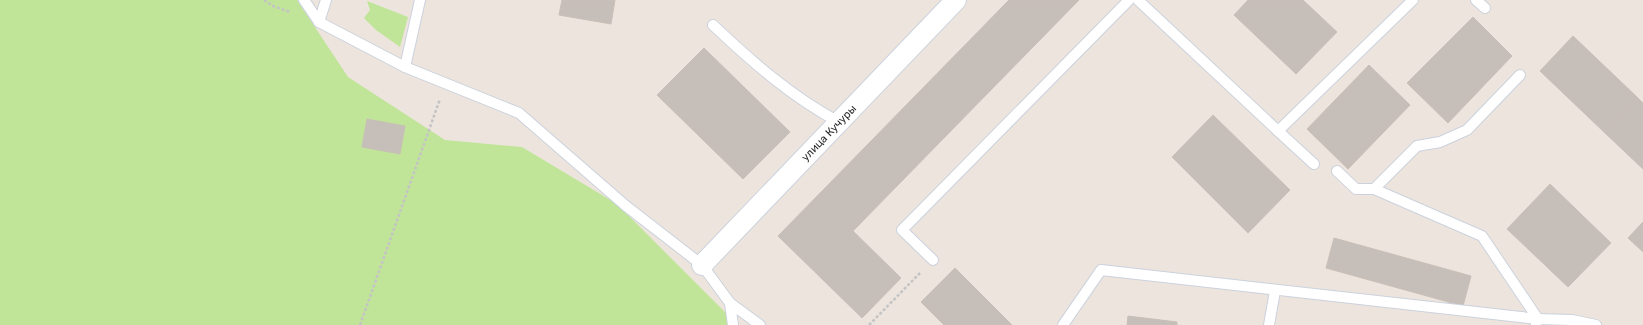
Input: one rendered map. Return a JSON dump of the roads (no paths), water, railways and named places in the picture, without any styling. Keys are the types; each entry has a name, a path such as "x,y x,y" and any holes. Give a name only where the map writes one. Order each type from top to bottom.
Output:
{"street":[{"name":"улица Кучуры","path":"702,265 956,0"}],"lane":[{"path":"304,0 318,22 405,67 519,114 626,206 702,265 730,303 760,325"},
{"path":"318,22 326,0"},
{"path":"405,67 420,0"},
{"path":"933,260 902,230 1129,0"},
{"path":"1138,0 1314,164"},
{"path":"1278,131 1413,0"},
{"path":"1476,0 1485,8"},
{"path":"713,26 740,51 817,110 839,122"},
{"path":"1374,189 1417,146 1440,142 1467,130 1520,75"},
{"path":"1338,172 1356,189 1374,189 1482,236 1537,322"},
{"path":"1063,325 1101,270 1537,322 1572,320 1596,325"},
{"path":"1269,325 1275,291"},
{"path":"730,303 733,325"}]}
